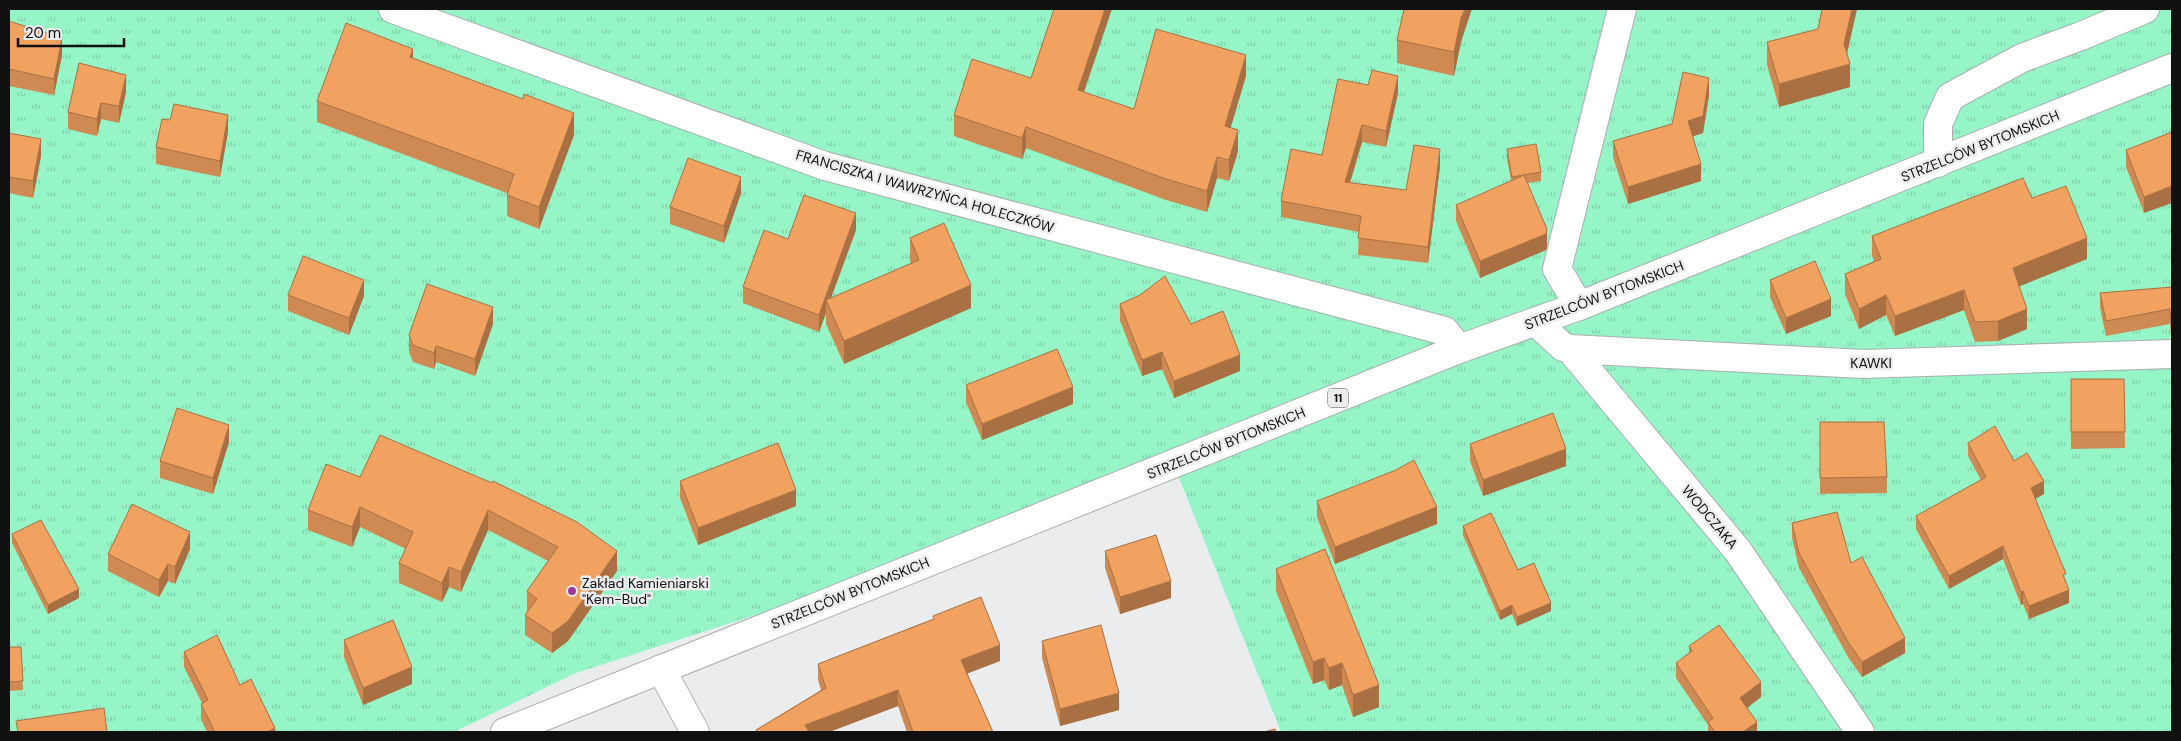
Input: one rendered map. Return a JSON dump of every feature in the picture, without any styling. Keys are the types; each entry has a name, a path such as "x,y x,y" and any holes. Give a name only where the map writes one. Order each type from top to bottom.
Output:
{"main road":[{"name":"FRANCISZKA I WAWRZYŃCA HOLECZKÓW","path":"394,9 825,166 1445,331 1459,349"},
{"path":"1579,306 1557,269 1622,9"},
{"path":"1938,163 1938,124 1950,97 2022,58 2145,9"},
{"name":"STRZELCÓW BYTOMSKICH","path":"505,732 1459,349 1579,306 2172,68"},
{"name":"WODCZAKA","path":"1536,322 1562,347 1570,350 1738,551 1860,732"},
{"name":"KAWKI","path":"1570,350 1864,364 2172,354"},
{"path":"661,670 695,732"}],"green space":[{"path":"9,9 2172,9 2172,732 1281,732 1179,478 576,673 454,732 9,732"}],"building":[{"path":"1054,9 1105,9 1078,90 1134,109 1156,29 1246,55 1225,126 1238,130 1229,160 1217,157 1207,191 1166,179 1026,127 1022,138 954,115 972,59 1031,78"},
{"path":"1404,9 1465,9 1461,18 1454,52 1397,40"},
{"path":"1822,9 1852,9 1844,44 1850,64 1779,84 1767,42 1818,29"},
{"path":"9,21 62,38 54,79 9,69"},
{"path":"346,23 413,49 410,57 523,99 524,94 574,113 539,207 507,195 514,174 317,101"},
{"path":"79,63 126,75 119,106 101,103 97,119 68,112"},
{"path":"1372,70 1398,76 1386,131 1362,125 1345,182 1406,190 1414,145 1440,149 1428,247 1358,238 1361,216 1281,201 1291,149 1322,155 1338,79 1368,85"},
{"path":"1683,72 1709,78 1703,116 1688,121 1701,164 1628,187 1613,141 1672,124"},
{"path":"174,104 228,115 220,161 156,147 162,119 170,120"},
{"path":"2172,132 2172,186 2144,197 2126,150"},
{"path":"9,133 41,139 33,181 9,177"},
{"path":"1536,144 1541,172 1512,177 1507,149"},
{"path":"688,158 741,177 724,226 670,207"},
{"path":"1524,175 1547,229 1546,234 1480,261 1456,205"},
{"path":"2023,178 2032,198 2066,186 2087,238 2013,268 2027,309 1998,321 1975,322 1964,290 1895,316 1886,295 1859,309 1845,274 1881,259 1872,236"},
{"path":"804,195 856,213 819,315 743,287 764,230 788,239"},
{"path":"944,223 971,285 844,341 826,300 919,260 910,238"},
{"path":"303,256 364,280 349,318 288,295"},
{"path":"1815,261 1831,299 1786,318 1770,280"},
{"path":"1165,276 1191,324 1223,311 1240,355 1174,381 1162,352 1142,360 1120,304 1140,295"},
{"path":"427,284 493,307 475,359 436,346 434,353 413,345 409,335"},
{"path":"2172,287 2172,324 2170,309 2106,321 2100,293"},
{"path":"1057,349 1073,387 982,424 966,385"},
{"path":"2071,379 2124,379 2125,432 2071,432"},
{"path":"177,408 229,425 213,478 160,461"},
{"path":"1553,413 1566,449 1483,480 1470,444"},
{"path":"1820,422 1884,422 1887,477 1820,478"},
{"path":"1995,426 2014,461 2027,453 2044,481 2031,488 2066,574 2063,575 2069,590 2029,606 2023,591 2021,592 2003,546 1949,576 1916,516 1986,477 1968,443"},
{"path":"380,435 492,483 493,481 577,522 617,551 568,621 552,633 525,615 537,599 527,591 558,547 488,510 461,572 449,567 442,583 399,563 413,532 360,507 352,527 308,510 326,464 360,477"},
{"path":"778,443 796,490 698,528 680,481"},
{"path":"1414,460 1437,507 1335,547 1317,501 1396,470"},
{"path":"132,504 190,532 175,567 168,564 159,580 108,554"},
{"path":"1837,512 1851,563 1862,557 1905,638 1862,662 1848,642 1799,553 1792,523"},
{"path":"1491,513 1518,570 1534,563 1551,603 1517,617 1512,605 1500,611 1463,526"},
{"path":"41,520 79,589 48,605 12,534"},
{"path":"1156,535 1171,581 1120,597 1105,551"},
{"path":"1325,549 1379,685 1353,695 1342,663 1329,668 1324,658 1313,662 1276,569"},
{"path":"981,597 1000,645 961,660 993,732 913,732 898,690 805,725 809,732 757,732 756,730 826,688 818,664 934,619 933,616"},
{"path":"393,620 412,667 363,688 344,640"},
{"path":"1101,625 1119,693 1060,709 1042,641"},
{"path":"1719,625 1761,682 1740,698 1757,722 1743,732 1715,732 1708,722 1713,718 1676,663 1692,651 1689,646"},
{"path":"217,635 240,685 251,679 275,728 267,732 215,732 201,704 208,700 184,652"},
{"path":"9,647 21,647 23,681 9,682"},
{"path":"104,708 107,732 18,732 16,721"},
{"path":"1275,729 1276,732 1264,732"}],"place":[{"name":"Zakład Kamieniarski \"Kem-Bud\"","path":"572,591"}]}
